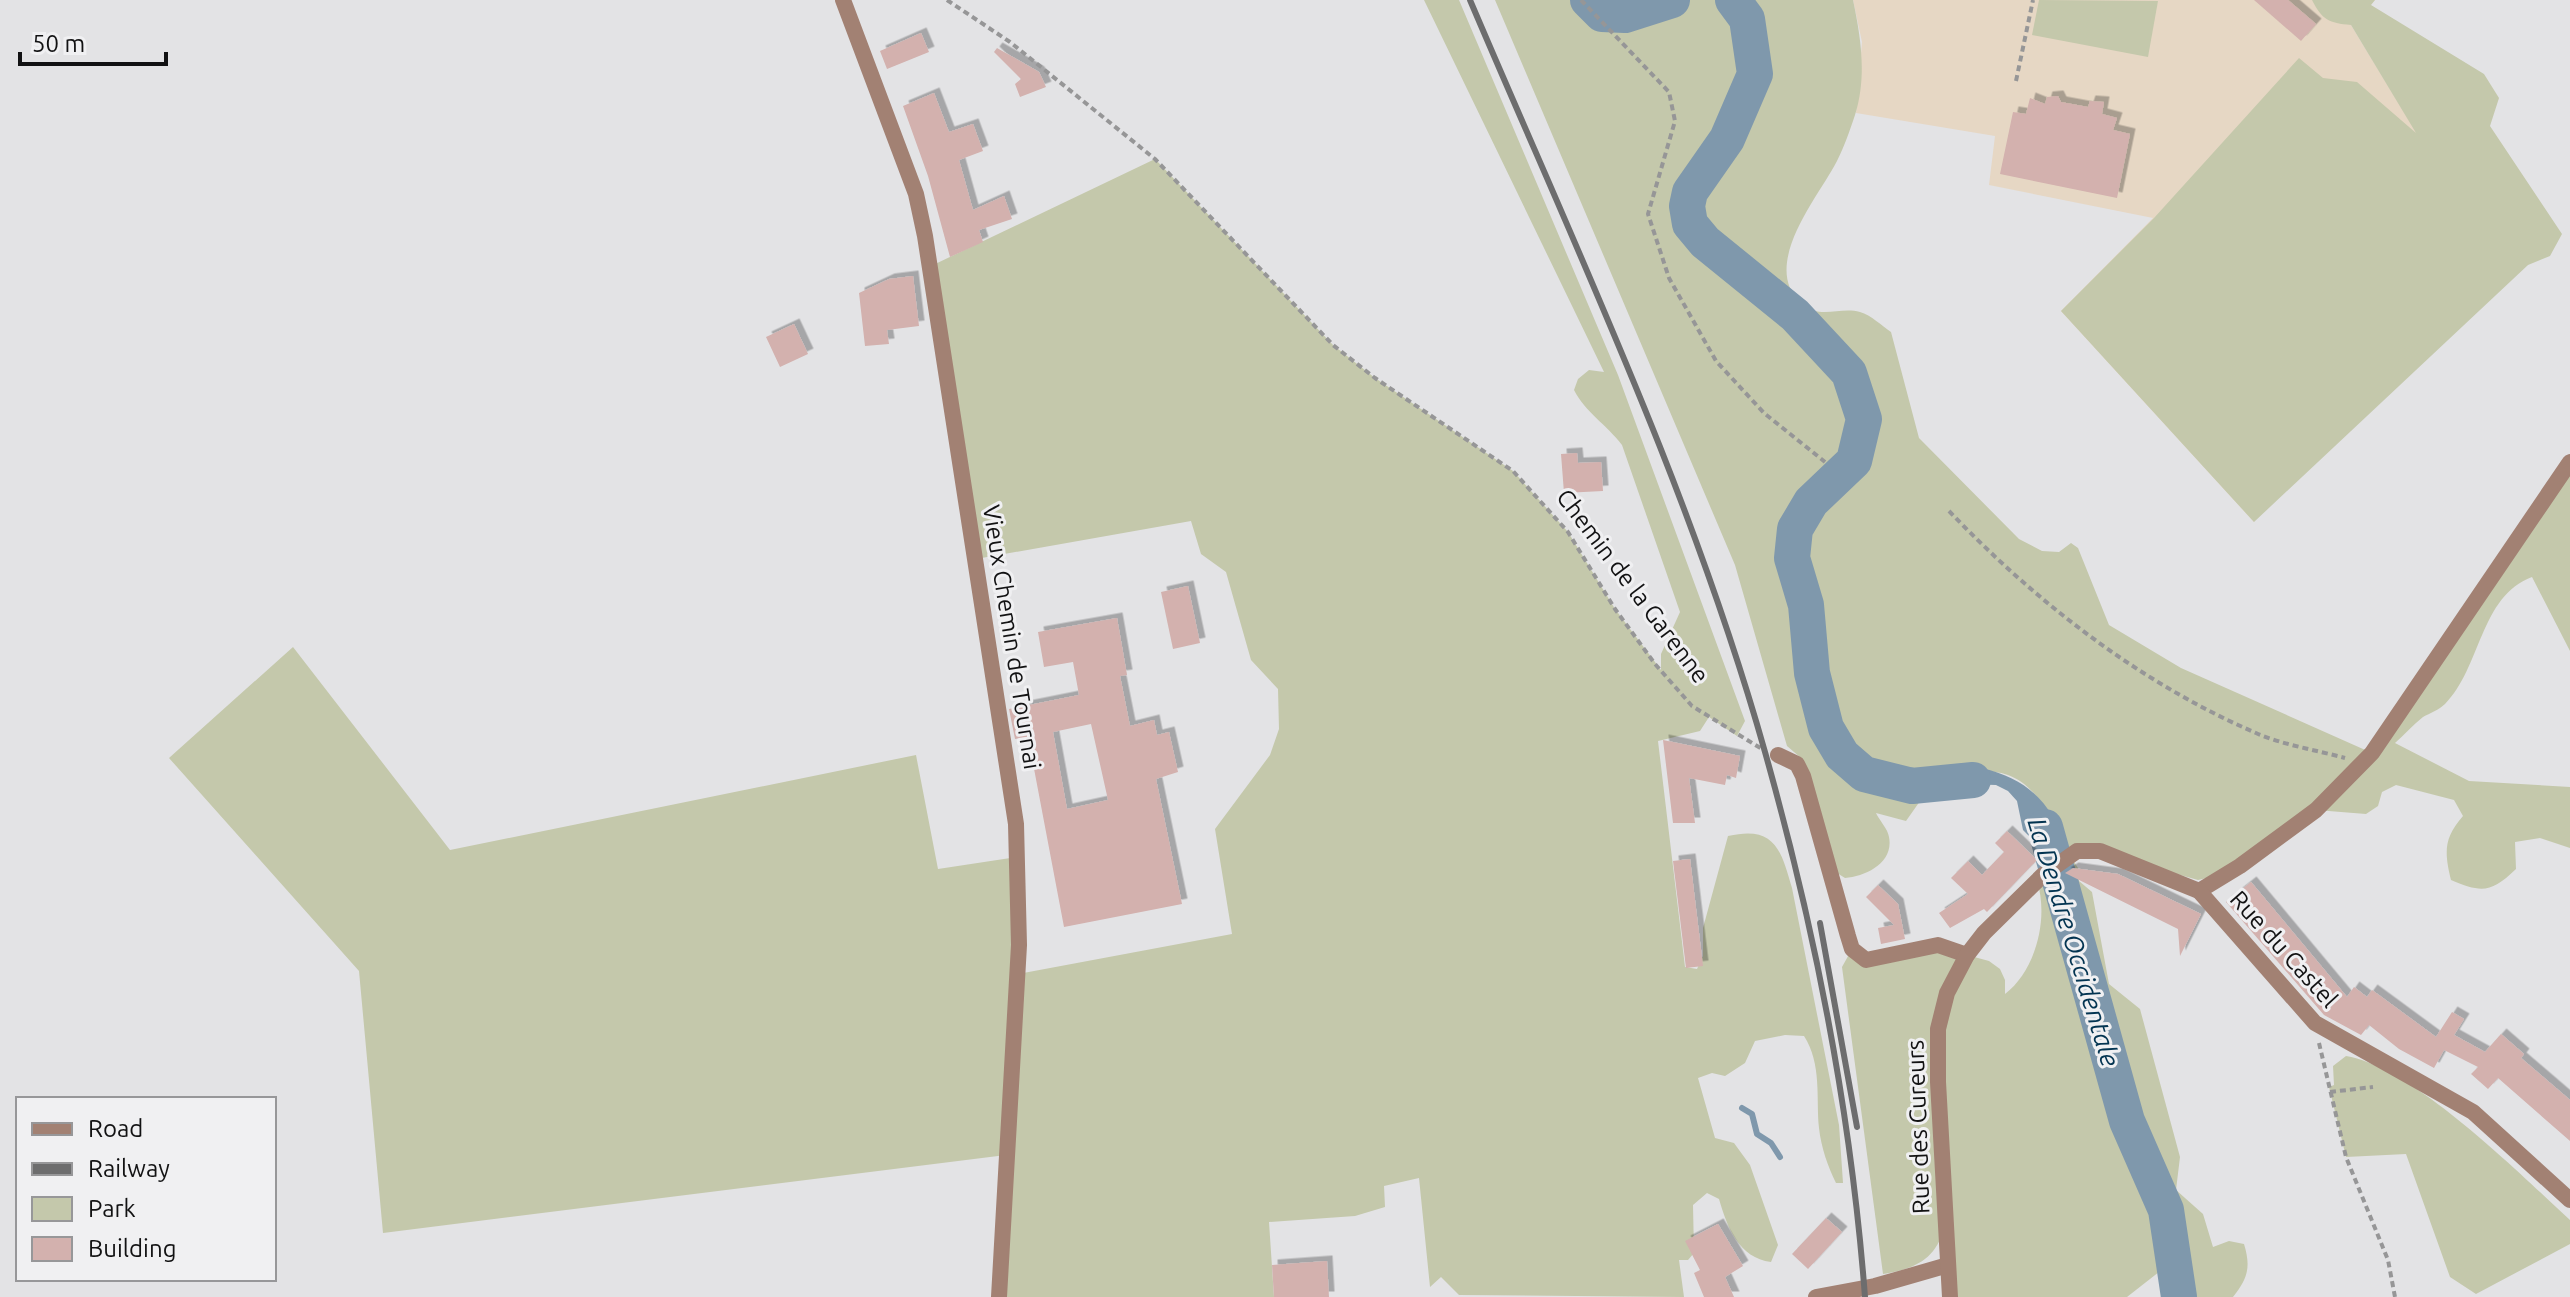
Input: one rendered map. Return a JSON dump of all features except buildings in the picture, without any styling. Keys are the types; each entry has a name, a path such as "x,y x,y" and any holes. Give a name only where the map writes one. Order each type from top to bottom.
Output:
{"street":[{"name":"Vieux Chemin de Tournai","path":"843,0 916,194 925,236 1016,824 1019,945 999,1297"},
{"name":"Rue du Castel","path":"2570,462 2385,736 2363,763 2316,810 2240,866 2199,891 2315,1023 2473,1112 2570,1200"},
{"path":"1778,755 1797,764 1803,776 1852,949 1859,957 1866,960 1938,945 1967,955"},
{"name":"Rue des Cureurs","path":"1950,1297 1938,1029 1947,993 1967,955 2043,875 2069,854 2100,851 2199,891"},
{"path":"1816,1297 1875,1286 1948,1265"}],"path":[{"name":"Chemin de la Garenne","path":"947,0 1010,42 1155,159 1333,345 1375,378 1513,471 1568,532 1623,620 1692,706 1737,736 1778,755"},
{"path":"1581,0 1669,92 1675,121 1648,214 1669,278 1716,361 1764,413 1825,462"},
{"path":"2016,81 2033,0"},
{"path":"1949,511 2008,572 2153,681 2258,734 2363,763"},
{"path":"2315,1023 2346,1157 2388,1260 2395,1297"},
{"path":"2330,1092 2373,1087"}],"shaded area":[{"path":"1853,0 2375,0 2351,25 2418,135 2254,522 2061,311 2153,218 1989,185 1995,136 1856,113 1862,42"}],"green space":[{"path":"1424,0 1459,0 1618,375 1745,721 1737,736 1709,717 1700,731 1658,741 1685,967 1697,969 1703,956 1703,928 1728,836 1756,834 1766,838 1779,852 1792,888 1839,1125 1843,1183 1836,1183 1821,1142 1816,1070 1810,1047 1804,1036 1785,1035 1755,1041 1745,1063 1725,1076 1712,1073 1698,1078 1715,1138 1734,1143 1750,1165 1778,1245 1771,1262 1750,1254 1736,1240 1719,1199 1707,1193 1693,1205 1694,1253 1688,1260 1679,1260 1684,1297 1459,1295 1441,1277 1430,1287 1419,1178 1384,1186 1385,1207 1355,1216 1269,1222 1274,1297 999,1297 1006,1155 383,1233 359,971 169,758 293,647 450,850 916,755 938,869 1017,857 1018,974 1232,934 1215,829 1270,755 1279,729 1278,689 1251,660 1226,572 1201,554 1191,521 976,559 931,266 1155,159 1333,345 1375,378 1513,471 1568,532 1615,609 1661,670 1661,654 1680,612 1622,445 1574,390 1578,379 1589,370 1604,372"},
{"path":"1495,0 1853,0 1862,58 1859,101 1840,156 1807,211 1789,251 1787,270 1790,288 1809,309 1860,312 1891,332 1919,438 2019,539 2042,551 2059,552 2071,543 2078,548 2109,625 2181,668 2372,753 2570,462 2570,651 2532,577 2515,586 2491,616 2466,672 2445,704 2423,717 2395,743 2469,781 2570,787 2570,848 2540,838 2515,842 2516,869 2500,883 2479,889 2462,884 2451,880 2447,861 2449,838 2463,816 2454,800 2396,785 2382,792 2378,806 2366,814 2316,810 2211,877 2198,880 2120,858 2069,854 2078,868 2079,881 2092,892 2109,984 2140,1009 2180,1157 2176,1190 2203,1214 2213,1247 2229,1241 2244,1244 2247,1272 2233,1297 2179,1297 2173,1261 2127,1297 1950,1297 1941,1237 1937,1246 1918,1264 1883,1274 1842,967 1852,949 1859,957 1922,947 1989,961 2000,969 2005,980 2005,994 2016,984 2032,957 2040,927 2037,881 2063,838 2036,795 2023,783 2009,775 1974,771 1925,779 1925,794 1906,821 1876,813 1888,834 1889,846 1883,861 1877,866 1845,878 1829,868 1801,758 1787,746 1735,565"},
{"path":"2039,0 2158,1 2148,57 2032,35"},
{"path":"2312,0 2375,0 2371,5 2484,74 2499,98 2490,126 2562,234 2550,256 2528,265 2254,522 2061,311 2154,218 2299,58 2323,78 2357,82 2416,133 2351,25 2327,19"},
{"path":"2346,1056 2373,1064 2402,1080 2464,1124 2570,1220 2570,1244 2476,1294 2450,1277 2406,1154 2346,1157 2329,1087 2334,1085 2333,1066"}],"water":[{"path":"1982,768 2015,780 2038,798 2055,822 2069,854 2050,869 2042,849 2023,830 2017,801 2008,791 1996,785 1965,784 1925,794 1925,779"}],"waterway":[{"name":"La Dendre Occidentale","path":"1588,0 1602,14 1625,15 1672,0"},
{"name":"La Dendre Occidentale","path":"1733,0 1747,19 1755,74 1727,139 1690,192 1687,206 1690,224 1705,242 1795,315 1849,373 1864,419 1854,461 1811,502 1795,529 1792,558 1806,605 1812,673 1826,728 1842,755 1864,774 1912,786 1973,780"},
{"name":"La Dendre Occidentale","path":"2045,827 2127,1121 2166,1210 2179,1297"},
{"path":"1742,1108 1752,1114 1757,1134 1771,1143 1780,1157"}],"railway":[{"path":"1470,0 1630,372 1703,560 1736,655 1783,819 1815,954 1840,1090 1865,1297"},
{"path":"1820,923 1857,1127"}]}
